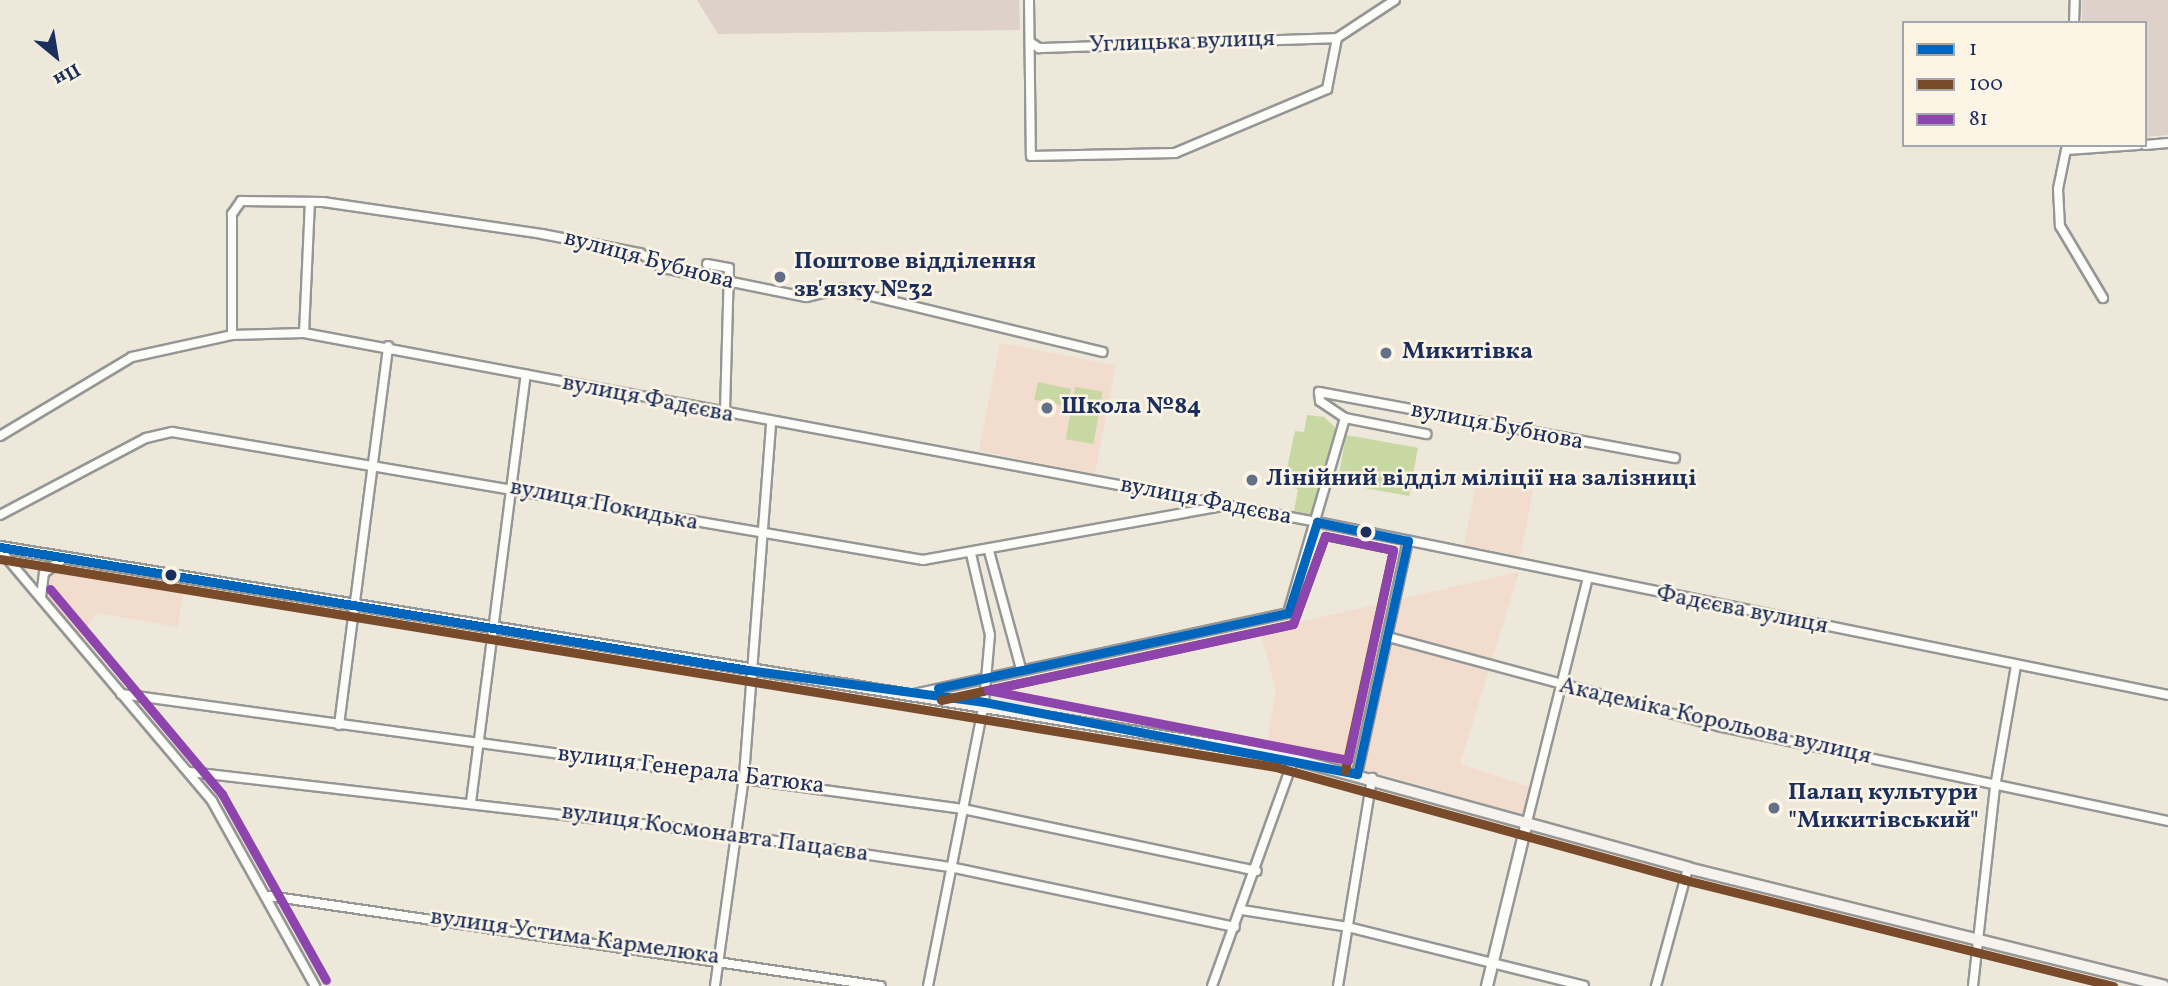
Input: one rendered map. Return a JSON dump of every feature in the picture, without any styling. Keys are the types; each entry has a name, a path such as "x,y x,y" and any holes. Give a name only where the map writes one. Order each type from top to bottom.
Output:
{"main road":[{"path":"0,548 748,670 984,702 1294,758 1372,778 1526,826 1980,943 2164,986"}],"street":[{"path":"1029,0 1031,156 1175,153 1327,89 1337,38 1395,0"},
{"path":"2074,21 2075,0"},
{"name":"Углицька вулиця","path":"1030,42 1039,48 1337,38"},
{"path":"2147,145 2168,143"},
{"path":"2091,147 2067,148 2058,189 2060,226 2103,298"},
{"name":"вулиця Бубнова","path":"232,335 232,214 241,201 310,202 542,234 640,253 663,268 806,297 842,289 1103,352"},
{"path":"304,333 310,202"},
{"path":"707,264 729,268 725,415"},
{"name":"вулиця Фадєєва","path":"0,436 132,358 232,335 304,333 388,346 771,424 1317,522"},
{"path":"340,725 354,606 376,464 388,346"},
{"path":"471,802 508,488 526,375"},
{"name":"вулиця Бубнова","path":"1345,418 1320,401 1320,392 1675,458"},
{"path":"918,693 1021,668 1288,613 1317,522 1345,418 1426,434"},
{"path":"715,986 744,776 748,670 771,424"},
{"name":"вулиця Покидька","path":"0,515 145,438 172,432 376,464 762,535 923,560 971,555 1224,506"},
{"name":"Фадєєва вулиця","path":"1317,522 1587,581 2168,695"},
{"path":"1357,774 1408,541"},
{"path":"0,548 121,694 190,772 269,896 316,986"},
{"path":"989,551 1021,668"},
{"path":"928,986 987,676 990,635 971,555"},
{"path":"41,597 44,573 64,558"},
{"path":"1487,986 1563,689 1587,581"},
{"name":"Академіка Корольова вулиця","path":"1388,637 1563,689 1995,788 2168,821"},
{"path":"1973,986 1980,943 1995,788 2016,665"},
{"name":"вулиця Генерала Батюка","path":"121,694 477,744 744,776 963,810 1257,871"},
{"path":"1212,986 1257,871 1294,758"},
{"name":"вулиця Космонавта Пацаєва","path":"190,772 471,802 736,835 950,867 1235,927"},
{"path":"1338,986 1372,778"},
{"path":"1656,986 1688,868"},
{"name":"вулиця Устима Кармелюка","path":"269,896 719,959 880,986"},
{"path":"1242,910 1348,927 1584,986"}],"shaded area":[{"path":"697,0 1019,0 1020,30 718,34"},
{"path":"2082,0 2168,0 2168,135 2147,137 2147,21 2082,21"},
{"name":"Школа №84","path":"1000,343 1116,366 1095,473 979,451"},
{"path":"1477,480 1533,491 1520,556 1464,545"},
{"path":"63,567 184,588 178,627 97,613 80,636 49,600 48,579"},
{"path":"1519,572 1460,764 1536,789 1529,816 1267,742 1276,690 1260,631"}],"green space":[{"path":"1038,382 1071,389 1068,407 1034,400"},
{"path":"1075,387 1103,392 1093,444 1066,439"},
{"path":"1307,415 1324,417 1341,433 1317,522 1293,517 1298,489 1283,486 1295,431 1304,432"},
{"path":"1346,435 1418,448 1409,496 1337,483"}],"transit line":[{"name":"1","path":"1317,522 1408,541"},
{"name":"1","path":"1288,613 1317,522"},
{"name":"100","path":"941,700 1293,624 1325,536 1393,550 1345,771"},
{"name":"81","path":"1325,536 1393,550 1348,760 988,690 1293,624 1325,536"},
{"name":"1","path":"1357,774 1408,541"},
{"name":"1","path":"0,547 748,670 984,702 1357,774"},
{"name":"100","path":"0,559 1276,767 1685,880 2113,986"},
{"name":"81","path":"50,589 222,794 326,980"},
{"name":"1","path":"938,688 1288,613"}],"place":[{"name":"Поштове відділення зв'язку №32","path":"780,277"},
{"name":"Микитівка","path":"1386,353"},
{"name":"Школа №84","path":"1047,408"},
{"name":"Лінійний відділ міліції на залізниці","path":"1252,480"},
{"name":"Палац культури \"Микитівський\"","path":"1774,808"}]}
